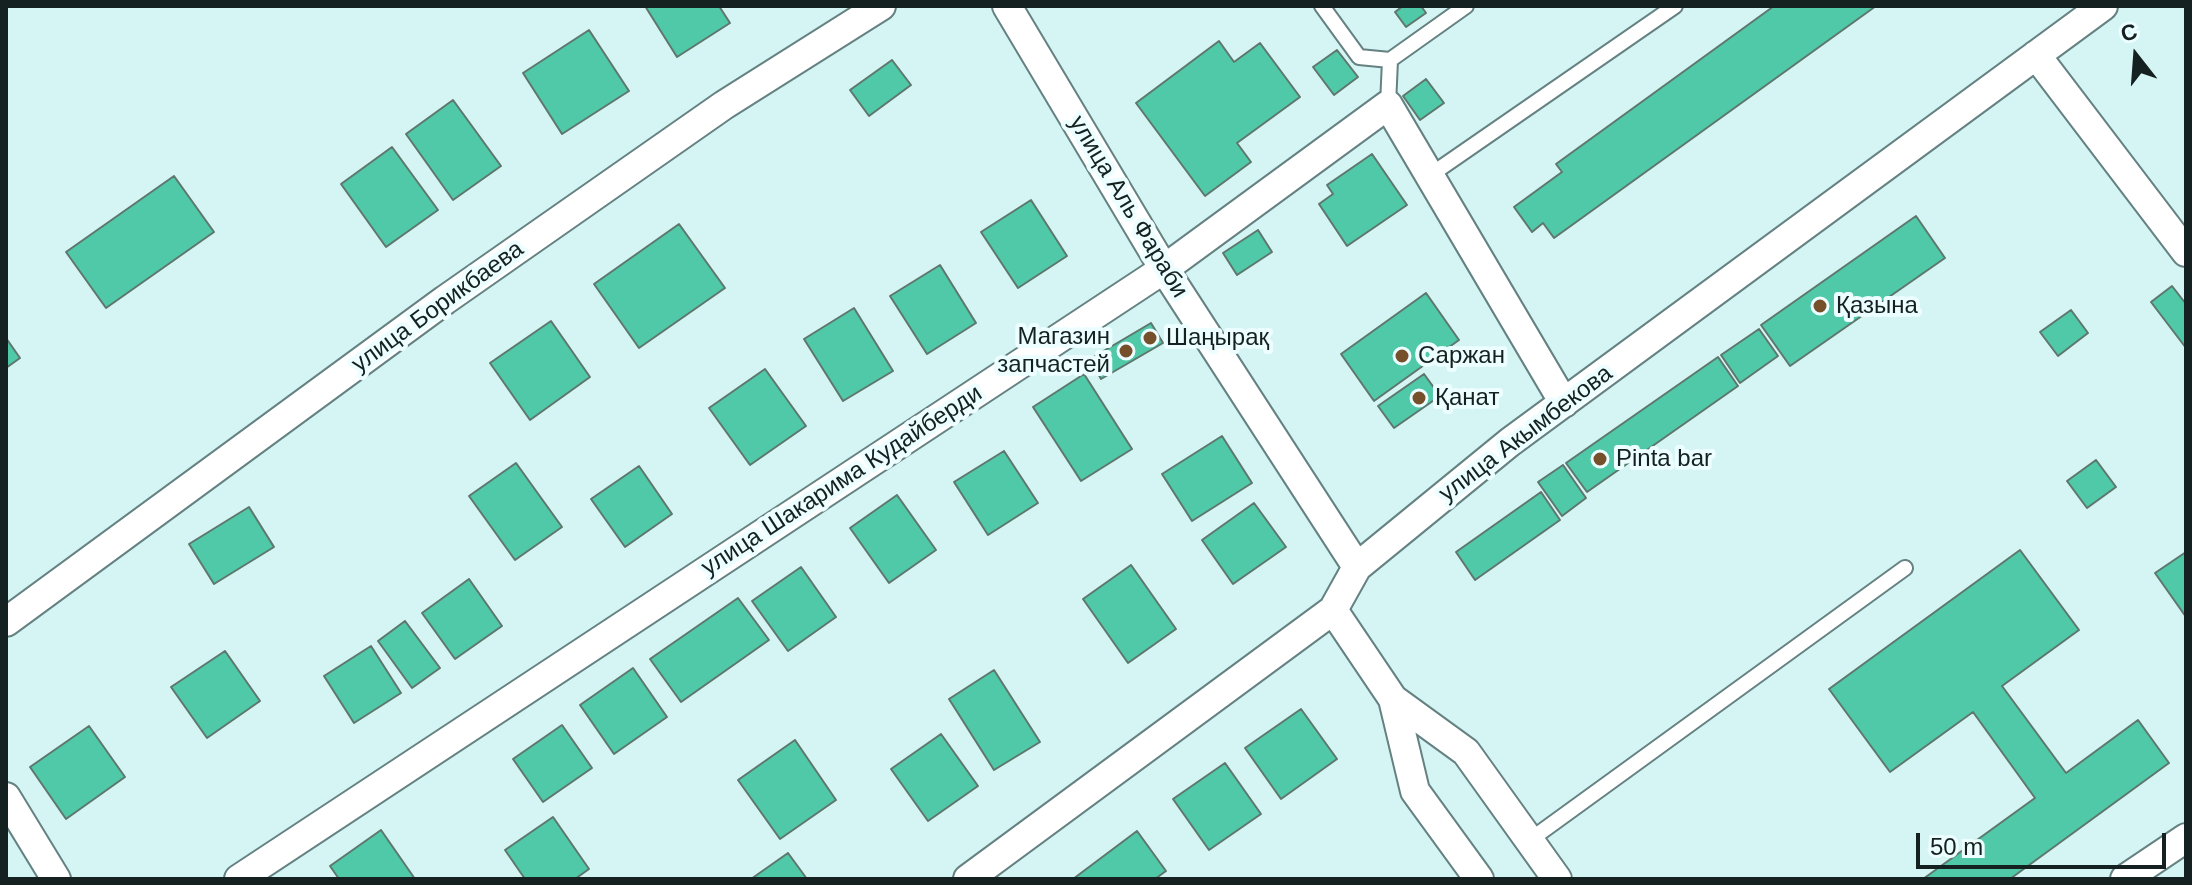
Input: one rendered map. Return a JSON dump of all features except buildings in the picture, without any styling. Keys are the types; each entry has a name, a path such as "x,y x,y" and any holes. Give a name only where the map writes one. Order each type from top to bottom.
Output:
{"street":[{"name":"улица Борикбаева","path":"6,622 445,300 724,105 881,6"},
{"name":"улица Аль Фараби","path":"1007,6 1164,269 1357,567"},
{"name":"улица Акымбекова","path":"968,879 1333,610 1357,567 1510,442 2103,6"},
{"path":"2036,55 2186,252"},
{"name":"улица Шакарима Кудайберди","path":"239,879 1164,269 1312,164 1388,105"},
{"path":"1388,105 1564,403"},
{"path":"1333,610 1393,699 1466,752 1557,879"},
{"path":"1393,699 1415,791 1479,879"},
{"path":"6,797 56,879"},
{"path":"2125,879 2186,838"}],"lane":[{"path":"1322,6 1359,57 1390,60 1466,6"},
{"path":"1429,176 1675,6"},
{"path":"1388,105 1390,60"},
{"path":"1530,840 1905,568"}],"place":[{"name":"Қазына","path":"1820,306"},
{"name":"Шаңырақ","path":"1150,338"},
{"name":"Магазин запчастей","path":"1126,351"},
{"name":"Саржан","path":"1402,356"},
{"name":"Қанат","path":"1419,398"},
{"name":"Pinta bar","path":"1600,459"}]}
